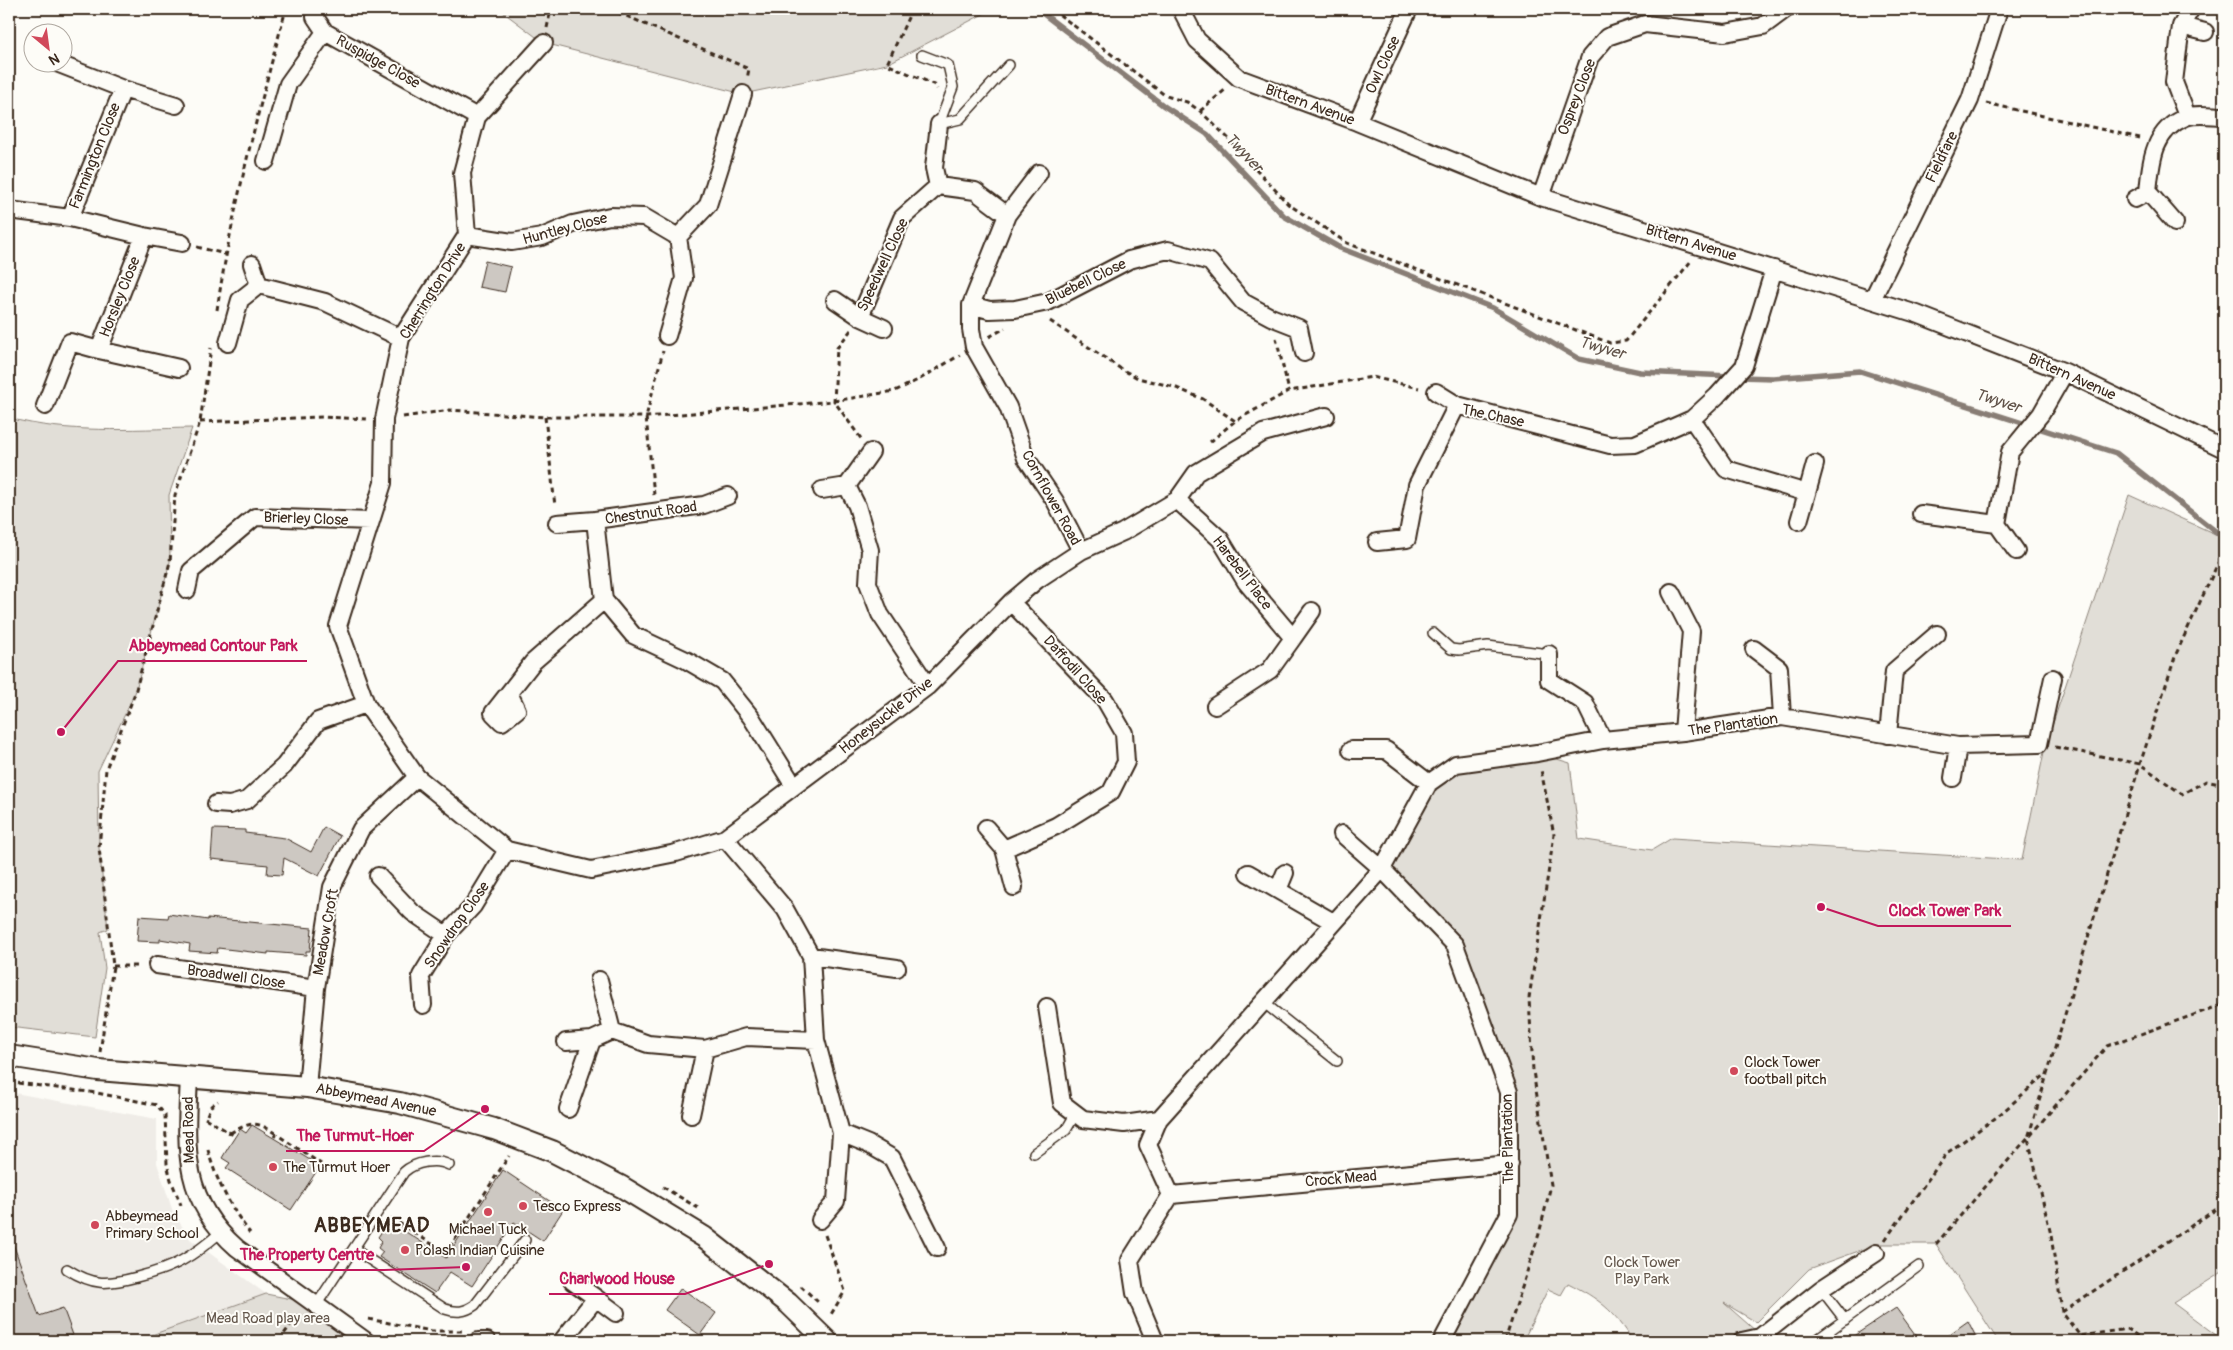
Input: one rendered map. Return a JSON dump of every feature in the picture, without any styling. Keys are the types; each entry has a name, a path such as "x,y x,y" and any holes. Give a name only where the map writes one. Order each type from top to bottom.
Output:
{"street":[{"name":"Bittern Avenue","path":"1184,9 1183,13 1197,40 1239,78 1357,122 1541,197 1917,314 2065,372 2224,449"},
{"name":"Owl Close","path":"1357,122 1409,9"},
{"name":"Osprey Close","path":"1541,197 1590,57 1607,37 1645,24 1725,33 1763,26 1786,9"},
{"name":"Fieldfare","path":"1872,300 1970,100 1999,9"},
{"path":"2187,116 2174,82 2181,26 2191,9"},
{"path":"315,17 325,32"},
{"path":"2181,26 2205,32"},
{"name":"Ruspidge Close","path":"266,161 288,84 325,32 478,117"},
{"name":"Cherrington Drive","path":"417,777 366,704 338,626 383,483 384,419 402,338 467,235 462,173 478,117 544,43"},
{"path":"72,69 123,89"},
{"name":"Farmington Close","path":"70,218 123,89 176,105"},
{"path":"667,336 684,278 678,237 708,205 743,94"},
{"path":"2175,223 2142,195 2152,155 2165,130 2187,116 2224,116"},
{"path":"939,124 934,168 938,186 975,191 1007,215"},
{"name":"Cornflower Road","path":"1039,173 1007,215 971,305 974,347 1008,407 1026,458 1055,501 1081,551"},
{"name":"Speedwell Close","path":"836,300 860,317 902,218 938,186"},
{"path":"9,210 70,218 182,243"},
{"name":"Huntley Close","path":"467,235 512,242 542,237 573,224 610,216 644,217 678,237"},
{"name":"Horsley Close","path":"45,406 70,342 99,350 144,236"},
{"name":"Bluebell Close","path":"971,305 989,310 1015,309 1048,302 1129,260 1168,250 1210,262 1243,302 1271,317 1299,328 1304,353"},
{"path":"252,264 259,285"},
{"name":"The Chase","path":"1377,542 1407,538 1417,485 1457,405 1610,445 1635,444 1692,418 1744,366 1774,269"},
{"path":"259,285 325,302 402,338"},
{"path":"220,343 240,300 259,285"},
{"path":"860,317 884,328"},
{"path":"99,350 179,368"},
{"path":"2016,551 1997,524 2010,452 2041,414 2065,372"},
{"path":"1436,392 1457,405"},
{"name":"Honeysuckle Drive","path":"417,777 507,850 591,870 676,853 725,838 928,686 1011,602 1037,580 1081,551 1123,532 1177,500 1196,473 1263,433 1326,416"},
{"path":"1692,418 1726,469 1807,493"},
{"path":"822,490 847,486 870,452"},
{"path":"1799,521 1815,464"},
{"path":"847,486 857,506 870,550 868,582 880,614 928,686"},
{"name":"Chestnut Road","path":"604,600 595,520 704,505 728,496"},
{"name":"Harebell Place","path":"1177,500 1220,539 1246,582 1293,638"},
{"path":"1921,514 1997,524"},
{"name":"Brierley Close","path":"187,590 191,571 252,515 372,520"},
{"path":"557,523 595,520"},
{"path":"1671,592 1691,631 1683,732"},
{"path":"493,713 533,662 604,600 633,636 686,660 722,681 751,717 794,786"},
{"name":"Daffodil Close","path":"1004,849 1056,826 1111,792 1126,762 1124,734 1105,700 1011,602"},
{"path":"1215,706 1270,670 1312,611"},
{"path":"1888,734 1894,671 1937,634"},
{"path":"1754,649 1779,668 1782,717"},
{"path":"1548,654 1549,680 1585,703 1603,740"},
{"path":"2039,744 2054,678"},
{"path":"216,804 230,806 247,800 284,766 318,721 366,704"},
{"name":"The Plantation","path":"1171,1195 1148,1145 1159,1119 1382,869 1429,783 1456,764 1537,753 1603,740 1683,732 1782,717 1958,746 2039,744"},
{"path":"1953,778 1958,746"},
{"path":"1351,750 1386,750 1429,783"},
{"name":"Meadow Croft","path":"307,1086 316,988 332,887 361,829 417,777"},
{"path":"986,828 1004,849 1014,887"},
{"path":"1342,834 1382,869"},
{"path":"725,838 785,909 811,956 816,1040 841,1133 836,1201 820,1220"},
{"name":"Snowdrop Close","path":"423,1005 414,975 472,906 507,850"},
{"name":"The Plantation","path":"1382,869 1455,945 1510,1092 1509,1214 1442,1341"},
{"path":"1278,890 1285,872"},
{"path":"1248,873 1333,922"},
{"path":"378,876 412,912 446,935"},
{"path":"811,956 870,970 897,968"},
{"name":"Broadwell Close","path":"156,966 316,988"},
{"path":"599,980 612,1031"},
{"path":"1047,1007 1062,1103 1084,1119 1124,1124 1159,1119"},
{"path":"566,1042 592,1040 612,1031 648,1044 705,1049 746,1038 816,1040"},
{"path":"568,1109 592,1040"},
{"path":"691,1115 705,1049"},
{"name":"Abbeymead Avenue","path":"9,1056 98,1070 307,1086 400,1103 448,1115 552,1151 622,1187 704,1237 748,1270 822,1335"},
{"name":"Mead Road","path":"189,1076 186,1134 188,1165 198,1198 221,1232 237,1248 366,1341"},
{"path":"841,1133 868,1144 892,1158 937,1248"},
{"name":"Crock Mead","path":"1171,1195 1510,1164"},
{"path":"1156,1341 1135,1293 1130,1260 1171,1195"},
{"path":"1742,1341 1760,1337 1821,1289 1876,1253"},
{"path":"572,1281 616,1313"},
{"path":"562,1341 596,1298"},
{"path":"479,1341 487,1341"}],"lane":[{"path":"922,55 948,66 953,87 948,105 939,124"},
{"path":"939,124 960,119 974,100 1009,65"},
{"path":"1433,633 1450,649 1497,647 1548,654"},
{"path":"1262,1002 1337,1061"},
{"path":"1034,1153 1066,1130 1076,1113"},
{"path":"317,1304 409,1168 434,1162 449,1165"},
{"path":"67,1269 81,1278 109,1285 175,1266 195,1254 221,1232"},
{"path":"354,1250 445,1309 454,1312 469,1309 474,1305 525,1240"},
{"path":"1815,1341 1919,1266"},
{"path":"1821,1289 1845,1320"}],"path":[{"path":"216,314 225,254 249,146 286,9"},
{"path":"610,9 749,69"},
{"path":"912,9 887,64 935,85 948,105"},
{"path":"1052,9 1166,96 1187,102 1200,111 1227,137 1288,204 1347,243 1610,343 1626,341 1703,247"},
{"path":"1200,111 1239,78"},
{"path":"1970,100 2158,143"},
{"path":"182,243 225,254"},
{"path":"860,317 837,348 834,401 870,452"},
{"path":"1271,317 1289,391"},
{"path":"1043,321 1052,321 1138,378 1174,387 1203,398 1235,420"},
{"path":"200,422 322,417 384,419 450,410 545,417 646,417 834,401 895,390 920,379 1008,328"},
{"path":"656,512 646,417 667,336"},
{"path":"97,1093 98,1070 113,966 99,848 106,769 135,693 170,562 175,495 200,422 220,343"},
{"path":"545,417 557,523"},
{"path":"2080,1341 2080,1336 2062,1312 2051,1236 2028,1138 2140,764 2176,654 2224,550"},
{"path":"2219,558 2224,586"},
{"path":"2039,744 2140,764 2182,794 2206,781 2224,785"},
{"path":"1504,1341 1539,1234 1550,1185 1533,1070 1529,998 1554,834 1537,753"},
{"path":"113,966 156,966"},
{"path":"1936,1244 2107,1046 2224,1004"},
{"path":"1876,1253 1947,1153 1998,1116 2047,1074"},
{"path":"9,1082 97,1093 153,1104 163,1111 166,1120 167,1164 171,1180 185,1213"},
{"path":"204,1124 214,1102 221,1100"},
{"path":"206,1118 235,1136"},
{"path":"230,1133 252,1124 263,1125 275,1136 321,1164"},
{"path":"206,1146 220,1186 232,1208 256,1240"},
{"path":"501,1153 518,1160"},
{"path":"380,1211 446,1253 509,1156"},
{"path":"2062,1312 2224,1204"},
{"path":"820,1220 845,1291 830,1316 822,1335"},
{"path":"278,1341 300,1312"},
{"path":"361,1319 432,1331 467,1331 479,1341"},
{"path":"2080,1336 2127,1329 2145,1341"}],"shaded area":[{"name":"Abbeymead Primary School","path":"9,1092 157,1119 157,1163 173,1212 190,1239 266,1294 135,1341 9,1341"}],"green space":[{"path":"499,9 993,9 887,64 743,94 544,43"},
{"path":"9,418 31,423 77,428 192,428 169,495 170,562 135,693 98,771 99,848 108,929 100,932 105,968 95,1037 9,1027"},
{"name":"Clock Tower Play Park","path":"2129,495 2224,538 2224,1271 2173,1303 2224,1341 1998,1341 1936,1244 1878,1244 1809,1269 1756,1322 1724,1303 1757,1332 1725,1341 1633,1341 1619,1321 1605,1306 1568,1283 1561,1295 1548,1289 1523,1341 1442,1341 1509,1214 1509,1092 1455,945 1382,869 1429,783 1456,764 1537,753 1570,763 1579,839 1652,850 1672,838 2022,860 2045,747"},
{"name":"Mead Road play area","path":"266,1294 317,1304 366,1341 135,1341"}],"building":[{"path":"485,261 511,267 505,292 479,287"},
{"path":"324,827 340,836 319,876 284,858 282,875 267,874 268,865 211,859 213,829 245,830 245,833 285,838 311,852"},
{"path":"169,914 208,920 208,918 312,928 310,951 306,951 306,955 268,952 268,954 218,948 217,953 189,951 190,944 160,939 160,942 137,941 139,916 168,918"},
{"name":"The Turmut Hoer","path":"252,1125 320,1166 291,1210 226,1168 230,1163 222,1158 231,1143 240,1129 246,1133"},
{"path":"503,1170 563,1210 543,1241 514,1222 472,1286 450,1272 435,1293 379,1257 383,1252 378,1248 382,1241 378,1237 389,1221 446,1258"},
{"path":"9,1238 11,1238 39,1316 63,1308 73,1335 55,1341 9,1341"},
{"path":"681,1288 716,1313 700,1335 665,1310"},
{"path":"1896,1308 1920,1341 1846,1341"},
{"path":"1968,1321 1978,1341 1940,1341"}],"waterway":[{"name":"Twyver","path":"1037,9 1164,106 1207,134 1284,216 1340,248 1493,308 1579,359 1640,372 1730,376"},
{"name":"Twyver","path":"1739,377 1773,378 1860,371 2116,453 2224,538"}],"place":[{"name":"Abbeymead Contour Park","path":"61,732"},
{"name":"Clock Tower Park","path":"1821,907"},
{"name":"Clock Tower football pitch","path":"1734,1071"},
{"name":"The Turmut-Hoer","path":"485,1109"},
{"name":"The Turmut Hoer","path":"273,1167"},
{"name":"Tesco Express","path":"523,1206"},
{"name":"Michael Tuck","path":"488,1212"},
{"name":"Abbeymead Primary School","path":"95,1225"},
{"name":"Polash Indian Cuisine","path":"405,1250"},
{"name":"Charlwood House","path":"769,1264"},
{"name":"The Property Centre","path":"466,1267"}],"district":[{"name":"ABBEYMEAD","path":"372,1225"}]}
